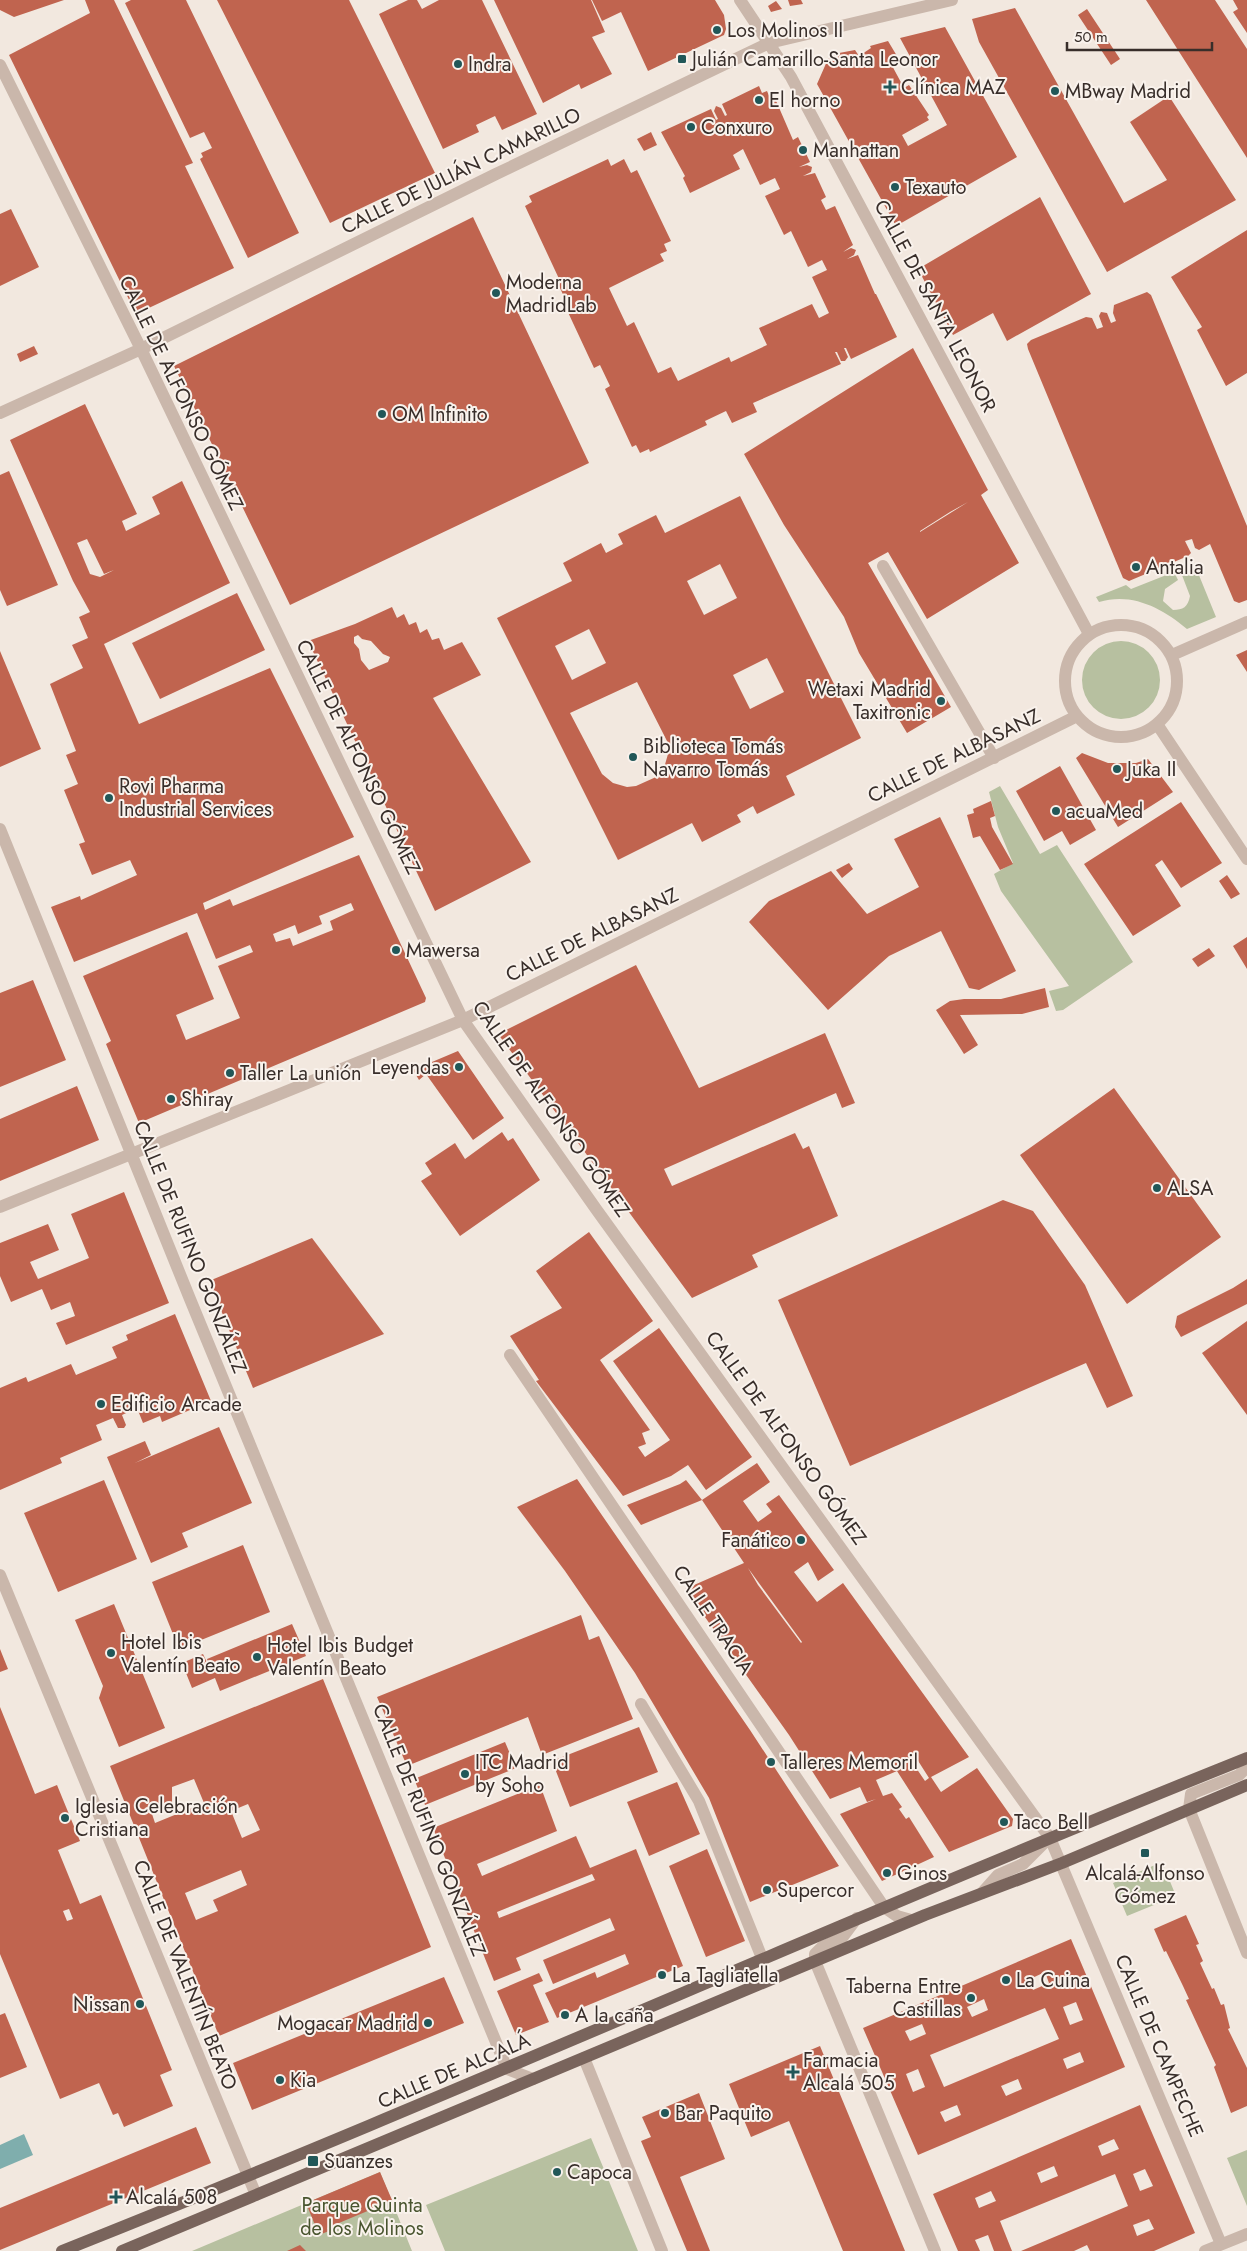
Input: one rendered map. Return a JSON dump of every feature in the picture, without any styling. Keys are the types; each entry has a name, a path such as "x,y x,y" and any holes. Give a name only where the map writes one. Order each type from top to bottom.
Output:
{"main road":[{"name":"CALLE DE ALCALÁ","path":"62,2251 248,2177 552,2050 857,1918 1247,1758"},
{"name":"CALLE DE ALCALÁ","path":"122,2251 911,1920 1062,1863 1247,1785"},
{"path":"552,2050 570,2052 584,2058"}],"street":[{"name":"CALLE DE SANTA LEONOR","path":"740,0 796,86 1089,634"},
{"name":"CALLE DE JULIÁN CAMARILLO","path":"0,413 141,349 489,177 769,43 952,0"},
{"name":"CALLE DE ALFONSO GÓMEZ","path":"0,66 141,349 463,1020 596,1209 1050,1838"},
{"path":"883,566 994,758"},
{"path":"1172,655 1247,622"},
{"path":"1126,624 1145,629 1160,640 1172,655 1178,673 1177,692 1170,710 1158,724 1142,733 1124,737 1106,735 1090,728 1077,716 1068,700 1064,681 1067,663 1076,647 1089,634 1107,626 1126,624"},
{"name":"CALLE DE ALBASANZ","path":"0,1207 463,1020 1077,716"},
{"path":"1158,724 1247,859"},
{"name":"CALLE DE RUFINO GONZÁLEZ","path":"0,829 507,2068"},
{"name":"CALLE TRACIA","path":"510,1355 884,1907"},
{"name":"CALLE DE VALENTÍN BEATO","path":"0,1575 256,2195"},
{"path":"641,1704 699,1801 762,1958"},
{"path":"1247,1766 1239,1775 1191,1794 1189,1809 1247,1953"},
{"path":"1050,1838 1062,1863"},
{"name":"CALLE DE ALCALÁ","path":"982,1893 998,1875 1023,1864 1050,1838"},
{"name":"CALLE DE CAMPECHE","path":"1062,1863 1221,2244"},
{"path":"884,1907 897,1916 911,1920"},
{"name":"CALLE DE ALCALÁ","path":"815,1961 815,1954 822,1947 842,1938 857,1918"},
{"path":"815,1961 934,2251"},
{"path":"584,2058 662,2251"},
{"path":"507,2068 534,2079"},
{"path":"1205,2251 1247,2234"}],"green space":[{"path":"1194,563 1216,617 1187,629 1177,621 1146,604 1123,599 1099,602 1096,597 1126,585 1131,589 1174,572 1178,580 1165,589 1163,601 1173,610 1180,609 1188,603 1190,596 1180,570"},
{"path":"1121,641 1136,644 1149,652 1157,665 1160,680 1157,695 1149,708 1136,716 1121,719 1106,716 1093,708 1085,695 1082,680 1085,665 1093,652 1106,644"},
{"path":"1000,786 1040,854 1057,845 1133,962 1063,1010 1056,1011 1049,991 1069,986 1001,891 994,874 1013,863 998,827 989,792"},
{"path":"1162,1862 1176,1896 1127,1916 1113,1883"},
{"name":"Capoca","path":"591,2138 638,2251 445,2251 426,2205"},
{"path":"1247,2150 1247,2206 1227,2158"},
{"name":"Parque Quinta de los Molinos","path":"380,2172 412,2251 192,2251"}],"water":[{"path":"24,2134 33,2155 0,2169 0,2145"}],"building":[{"path":"0,0 64,0 14,17 0,10"},
{"path":"85,0 114,0 193,163 185,166 234,268 136,314 9,55 90,13"},
{"path":"131,0 186,0 299,233 248,258 200,159 203,157 201,153 212,148 204,132 190,138 125,3"},
{"path":"217,0 349,0 435,173 330,223"},
{"name":"Indra","path":"408,0 417,0 422,9 439,0 482,0 537,114 502,130 495,116 476,125 479,132 443,149 379,14"},
{"path":"494,0 591,0 605,32 592,37 612,74 581,89 579,84 543,103"},
{"path":"592,0 715,0 724,15 726,29 724,35 648,71 621,12 602,21"},
{"path":"788,0 801,0 803,4 790,6"},
{"path":"1146,0 1215,0 1247,49 1247,158"},
{"path":"1233,0 1247,0 1247,33 1233,12 1238,9"},
{"path":"776,1 782,9 771,12 768,6"},
{"path":"1015,8 1124,203 1167,180 1130,122 1169,96 1236,200 1107,272 979,42 972,19"},
{"path":"1087,9 1120,59 1111,65 1078,15"},
{"path":"945,27 1017,157 896,226 817,84 828,59 839,53 855,50 859,56 871,48 870,46 888,41 897,56 889,60 904,88 909,85 929,115 927,117 929,120 902,135 908,146 947,125 900,38"},
{"path":"759,86 762,93 767,91 770,98 774,96 793,140 798,137 810,162 799,167 807,165 812,167 811,172 803,176 815,173 826,197 821,200 826,210 835,206 853,245 843,252 851,248 856,250 854,255 847,259 858,255 897,337 851,359 846,348 844,348 848,357 845,361 841,361 837,352 835,352 841,364 753,403 757,412 732,423 726,411 705,421 707,425 650,452 649,449 640,453 636,445 632,447 605,389 610,386 600,365 594,368 566,308 569,307 558,284 561,283 525,206 532,202 529,196 608,159 611,166 624,159 631,173 637,170 671,241 664,244 667,251 660,254 664,261 609,288 627,326 634,322 658,373 671,367 678,381 729,357 731,362 767,345 759,328 812,304 819,318 829,313 812,277 827,270 822,260 808,267 791,231 784,235 765,196 780,189 775,178 760,185 743,149 733,155 740,169 690,193 683,178 685,176 661,132 711,109 716,120 718,119 714,111 716,106 721,108 725,116 727,115 722,104"},
{"path":"651,132 657,145 644,151 637,139"},
{"path":"1040,197 1091,294 1007,341 993,313 953,335 918,269"},
{"path":"11,209 39,267 0,286 0,214"},
{"name":"OM Infinito","path":"473,217 589,463 290,605 174,366"},
{"path":"1247,230 1247,373 1226,386 1197,330 1202,327 1171,277"},
{"path":"1147,292 1151,295 1247,526 1247,600 1239,603 1234,601 1210,544 1199,550 1195,548 1192,539 1185,541 1191,553 1188,556 1129,581 1123,578 1028,349 1027,344 1031,340 1086,317 1092,318 1097,329 1103,327 1099,316 1101,312 1107,313 1111,323 1116,321 1113,313 1114,305"},
{"path":"34,346 38,354 20,362 17,354"},
{"path":"913,348 988,490 981,495 1019,563 927,619 888,552 868,563 951,707 907,733 859,653 844,617 784,525 744,454","holes":["968,502 920,532 950,512"]},
{"path":"85,404 137,514 122,521 126,531 160,514 152,497 182,481 230,583 104,644 139,724 270,668 354,837 203,903 205,910 230,899 233,906 359,855 426,998 425,1002 139,1123 106,1044 111,1041 83,976 187,932 214,999 176,1015 186,1040 240,1018 218,966 253,952 250,945 216,959 197,913 74,962 51,907 80,896 81,900 137,875 130,860 92,875 79,844 85,842 64,790 78,784 66,755 76,751 50,684 83,668 72,645 88,638 79,617 90,612 73,581 10,440","holes":["87,539 104,574 114,570 100,577 90,574 77,543","351,903 354,910 330,921 333,930 293,946 290,938 276,942 273,934 295,925 298,934 322,924 319,916"]},
{"path":"9,471 58,585 7,606 0,590 0,475"},
{"path":"740,496 861,738 786,776 795,795 757,814 753,806 737,815 741,822 702,842 692,823 618,860 497,618 572,581 563,563 601,543 606,553 623,544 618,534 656,515 665,533","holes":["720,564 737,598 704,615 687,581","589,629 606,663 572,680 555,646","767,658 784,692 750,709 733,675","637,682 667,741 668,754 664,768 656,777 636,786 627,787 613,783 602,774 570,713"]},
{"path":"237,593 265,650 160,699 132,643"},
{"path":"392,607 397,618 404,614 409,625 416,622 420,633 427,629 432,640 439,638 444,650 462,642 481,675 433,698 531,862 435,911 308,641 355,624","holes":["358,635 362,639 371,641 383,654 390,657 388,662 369,670 361,660 359,649 354,643 354,637"]},
{"path":"1247,650 1247,672 1236,655"},
{"path":"0,651 41,749 0,767"},
{"path":"1082,753 1108,763 1136,763 1148,759 1173,792 1118,827 1076,758"},
{"name":"acuaMed","path":"1060,766 1096,830 1070,845 1062,831 1044,841 1016,791"},
{"path":"991,801 995,816 990,818 992,827 1013,864 1000,870 980,836 973,838 967,815 974,813 973,809"},
{"path":"1181,802 1222,863 1181,888 1162,860 1155,865 1181,906 1133,936 1084,864"},
{"path":"940,817 1016,971 979,990 969,988 941,931 889,956 828,1010 749,922 769,901 831,871 867,914 919,887 894,839"},
{"path":"849,863 853,869 842,878 836,870"},
{"path":"1227,875 1240,894 1231,899 1219,881"},
{"path":"1247,937 1247,969 1233,946"},
{"path":"1209,948 1215,956 1198,967 1192,959"},
{"path":"636,965 699,1088 825,1033 855,1103 842,1108 836,1093 664,1169 672,1186 795,1133 803,1149 809,1146 838,1216 752,1255 758,1267 692,1298 498,1034"},
{"path":"33,980 66,1060 0,1087 0,993"},
{"path":"1045,988 1049,1007 1022,1014 960,1015 978,1045 964,1054 936,1010 950,1001 1001,999"},
{"path":"458,1051 504,1118 473,1140 426,1074 419,1080 413,1070"},
{"path":"77,1086 99,1140 0,1181 0,1119"},
{"path":"1114,1088 1221,1237 1127,1304 1020,1155"},
{"path":"502,1132 508,1141 513,1138 540,1180 460,1236 421,1181 432,1174 425,1163 455,1143 465,1159"},
{"path":"124,1192 169,1303 66,1345 56,1323 75,1316 70,1302 51,1310 42,1289 11,1302 0,1276 0,1243 48,1224 59,1250 30,1262 38,1279 89,1258 71,1214"},
{"path":"1003,1200 1033,1211 1085,1285 1133,1396 1107,1408 1086,1363 850,1466 778,1300"},
{"path":"589,1232 653,1321 600,1360 650,1430 642,1433 646,1444 638,1447 645,1457 670,1440 613,1361 659,1328 752,1457 706,1490 688,1465 671,1476 623,1496 536,1381 539,1380 510,1336 562,1308 536,1271"},
{"path":"312,1238 384,1334 253,1388 209,1281"},
{"path":"1247,1279 1247,1304 1181,1337 1175,1327 1177,1316"},
{"name":"Edificio Arcade","path":"175,1314 211,1401 162,1422 160,1416 143,1423 137,1408 122,1415 126,1425 124,1428 118,1428 113,1418 96,1425 102,1440 60,1458 62,1463 0,1490 0,1388 26,1377 28,1382 71,1364 76,1375 117,1358 112,1347 128,1340 126,1335"},
{"path":"1247,1321 1247,1415 1202,1353"},
{"path":"219,1427 252,1503 182,1533 188,1547 151,1563 107,1457 145,1441 151,1455 135,1463"},
{"path":"757,1463 770,1482 743,1501 758,1522 772,1512 766,1504 779,1495 834,1570 818,1581 808,1562 794,1572 817,1602 843,1583 969,1757 931,1777 941,1792 977,1768 1013,1819 1012,1826 949,1852 897,1771 876,1780 883,1796 892,1793 902,1807 899,1809 906,1819 909,1817 934,1857 882,1881 840,1814 876,1799 867,1802 860,1787 830,1799 789,1735 685,1589 744,1563 702,1500","holes":["748,1568 802,1642 801,1643 758,1585","915,1756 929,1778 925,1781 910,1759"]},
{"path":"577,1479 750,1730 839,1866 750,1902 709,1798 635,1673 565,1571 517,1507"},
{"path":"104,1480 137,1559 58,1592 24,1513"},
{"path":"686,1480 702,1500 641,1525 627,1505 680,1484"},
{"path":"243,1545 270,1612 179,1649 152,1582"},
{"name":"Hotel Ibis Valentín Beato","path":"114,1604 165,1728 119,1747 99,1698 103,1686 75,1620"},
{"path":"581,1615 589,1640 599,1636 633,1719 542,1755 528,1717 407,1766 377,1697"},
{"name":"Hotel Ibis Budget Valentín Beato","path":"292,1624 306,1656 220,1691 215,1678 192,1688 182,1663 203,1654 211,1671 207,1659"},
{"path":"0,1649 8,1669 0,1672"},
{"path":"323,1679 431,1947 219,2036 110,1766","holes":["194,1779 204,1803 155,1823 152,1814 172,1802 172,1787","248,1804 260,1830 242,1838 231,1811","241,1870 247,1885 213,1900 218,1911 196,1920 185,1893"]},
{"path":"0,1707 35,1794 57,1785 80,1841 58,1850 80,1904 101,1895 172,2070 160,2075 173,2106 124,2127 118,2113 113,2115 99,2083 60,2099 0,1954","holes":["69,1909 73,1919 67,1921 63,1911"]},
{"path":"639,1727 658,1772 570,1807 552,1761"},
{"name":"ITC Madrid by Soho","path":"505,1742 516,1768 425,1805 414,1779"},
{"path":"677,1782 700,1834 649,1856 627,1802"},
{"path":"540,1785 557,1831 477,1864 482,1876 576,1836 590,1868 636,1849 683,1966 557,2018 545,1993 595,1972 597,1978 629,1964 625,1954 553,1984 543,1960 615,1930 610,1918 516,1958 521,1970 494,1981 433,1828","holes":["592,1874 595,1880 499,1918 497,1912"]},
{"path":"707,1849 745,1941 706,1957 669,1866"},
{"path":"1186,1915 1199,1944 1196,1945 1203,1961 1200,1963 1221,2005 1224,2004 1230,2028 1228,2029 1247,2068 1247,2106 1231,2113 1214,2067 1216,2065 1186,2000 1189,1999 1154,1929"},
{"path":"1071,1939 1125,2067 918,2155 863,2028","holes":["1045,1972 1049,1983 1033,1990 1028,1980","984,1999 988,2010 972,2017 967,2007","1076,2002 1083,2020 1070,2025 1063,2007","1045,2008 1059,2039 944,2087 930,2055","922,2024 926,2034 910,2041 905,2031","1080,2052 1084,2062 1067,2069 1063,2059","918,2069 925,2087 913,2092 906,2074","1018,2079 1022,2089 1006,2096 1001,2086","957,2105 961,2115 945,2122 940,2112"]},
{"path":"539,1973 543,1981 533,1985 549,2022 516,2035 497,1991"},
{"path":"444,1977 464,2023 252,2110 233,2063"},
{"path":"5,2013 27,2067 0,2078 0,2015"},
{"path":"820,2046 905,2251 843,2251 789,2121 751,2137 729,2084"},
{"path":"699,2093 725,2159 680,2177 710,2251 687,2251 641,2141 651,2137 642,2117"},
{"path":"1140,2105 1195,2233 1154,2251 1090,2251 1087,2245 1074,2251 1021,2251 1128,2206 1115,2174 1000,2221 1012,2251 994,2251 988,2235 975,2240 980,2251 958,2251 933,2194","holes":["1114,2139 1119,2149 1102,2156 1098,2146","1054,2166 1058,2176 1041,2183 1037,2173","1145,2169 1153,2186 1140,2191 1133,2174","991,2191 996,2201 979,2208 975,2198","1149,2219 1154,2229 1137,2236 1133,2225"]},
{"path":"196,2127 211,2163 0,2250 0,2208"},
{"path":"380,2172 392,2200 378,2205 380,2210 372,2213 370,2210 327,2228 329,2231 319,2235 306,2203"},
{"path":"300,2245 306,2251 287,2251"}],"place":[{"name":"Los Molinos II","path":"717,30"},
{"name":"Julián Camarillo-Santa Leonor","path":"682,59"},
{"name":"Indra","path":"458,64"},
{"name":"Clínica MAZ","path":"890,87"},
{"name":"MBway Madrid","path":"1055,91"},
{"name":"El horno","path":"759,100"},
{"name":"Conxuro","path":"691,127"},
{"name":"Manhattan","path":"803,150"},
{"name":"Texauto","path":"895,187"},
{"name":"Moderna MadridLab","path":"496,293"},
{"name":"OM Infinito","path":"382,414"},
{"name":"Antalia","path":"1136,567"},
{"name":"Wetaxi Madrid Taxitronic","path":"941,701"},
{"name":"Biblioteca Tomás Navarro Tomás","path":"633,757"},
{"name":"Juka II","path":"1117,769"},
{"name":"Rovi Pharma Industrial Services","path":"109,798"},
{"name":"acuaMed","path":"1056,811"},
{"name":"Mawersa","path":"396,950"},
{"name":"Leyendas","path":"459,1067"},
{"name":"Taller La unión","path":"230,1073"},
{"name":"Shiray","path":"171,1099"},
{"name":"ALSA","path":"1157,1188"},
{"name":"Edificio Arcade","path":"101,1404"},
{"name":"Fanático","path":"801,1540"},
{"name":"Hotel Ibis Valentín Beato","path":"111,1653"},
{"name":"Hotel Ibis Budget Valentín Beato","path":"257,1657"},
{"name":"Talleres Memoril","path":"771,1762"},
{"name":"ITC Madrid by Soho","path":"465,1774"},
{"name":"Iglesia Celebración Cristiana","path":"65,1818"},
{"name":"Taco Bell","path":"1004,1822"},
{"name":"Alcalá-Alfonso Gómez","path":"1145,1853"},
{"name":"Ginos","path":"887,1873"},
{"name":"Supercor","path":"767,1890"},
{"name":"La Tagliatella","path":"662,1975"},
{"name":"La Cuina","path":"1006,1980"},
{"name":"Taberna Entre Castillas","path":"971,1998"},
{"name":"Nissan","path":"140,2004"},
{"name":"A la caña","path":"565,2015"},
{"name":"Mogacar Madrid","path":"428,2023"},
{"name":"Farmacia Alcalá 505","path":"793,2072"},
{"name":"Kia","path":"280,2080"},
{"name":"Bar Paquito","path":"665,2113"},
{"name":"Suanzes","path":"313,2161"},
{"name":"Capoca","path":"557,2172"},
{"name":"Alcalá 508","path":"116,2197"}]}
